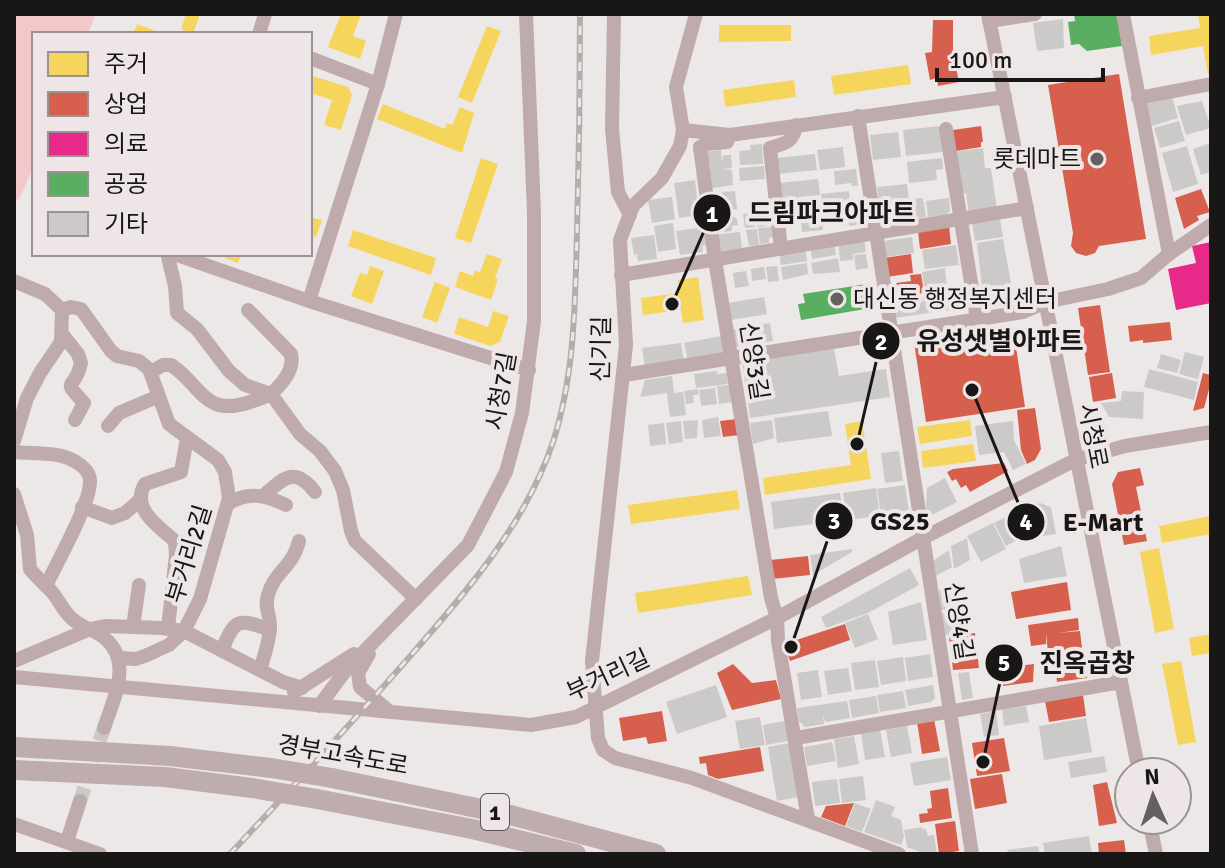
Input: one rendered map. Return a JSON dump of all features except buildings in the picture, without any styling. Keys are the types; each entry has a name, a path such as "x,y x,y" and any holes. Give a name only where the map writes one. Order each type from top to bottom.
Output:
{"highway":[{"name":"경부고속도로","path":"14,747 170,756 332,778 510,815 656,854"},
{"name":"경부고속도로","path":"14,770 165,777 252,788 472,829 576,854"}],"street":[{"path":"309,301 378,84 396,14"},
{"name":"시청7길","path":"319,706 346,670 468,545 506,472 522,413 534,321 526,14"},
{"path":"614,14 612,129 618,192 630,215"},
{"path":"696,14 676,87 683,130 730,135 1005,97"},
{"path":"988,17 1035,14"},
{"path":"1123,14 1169,254"},
{"name":"시청로","path":"988,17 1136,756"},
{"path":"312,59 378,84"},
{"path":"1138,98 1211,84"},
{"name":"신양4길","path":"858,116 972,854"},
{"path":"781,249 770,148 790,141 795,136 796,125"},
{"path":"946,129 977,319"},
{"name":"신기길","path":"683,130 680,146 667,169 633,206 620,240 626,345 592,661 598,738 603,750 615,758 692,778 899,854"},
{"name":"신양3길","path":"730,135 727,142 700,147 715,260 771,598 777,618"},
{"path":"621,275 1027,208"},
{"path":"624,375 1023,312 1046,302 1108,289 1141,278 1211,225"},
{"path":"416,599 355,541 343,490 335,471 320,451 300,434 271,394 245,385 229,371 197,329 181,319 177,313 171,256 529,370"},
{"path":"14,281 45,294 62,310 63,335 27,398 14,441"},
{"path":"62,310 71,307 81,309 117,356 139,361 151,372 163,365 171,365 199,395 217,405 231,406 271,394 287,376 293,360 291,354 248,310"},
{"path":"63,335 81,363 70,390 84,403 75,420"},
{"name":"부거리2길","path":"119,658 136,659 147,655 169,645 184,631 200,599 228,504 229,488 218,460 169,424 151,372"},
{"path":"108,426 119,413 159,396"},
{"name":"부거리길","path":"14,677 531,725 576,717 777,618 1075,460 1125,446 1211,432"},
{"path":"82,507 112,518 125,513 141,499 145,484 181,472 187,438"},
{"path":"14,452 61,456 77,462 88,471 90,480 82,507 46,586"},
{"path":"263,496 278,482 291,477 300,478 315,492"},
{"path":"14,487 27,535 30,569 66,613 75,622 111,643 119,658 121,668 117,688 104,728"},
{"path":"228,504 246,495 263,496 286,505"},
{"path":"141,499 153,522 175,541 168,628"},
{"path":"260,670 270,630 266,599 271,584 292,562 299,541"},
{"path":"133,627 139,585"},
{"path":"777,618 778,641 808,819"},
{"path":"222,651 230,631 240,622 247,621 270,630"},
{"path":"20,657 105,626 168,628 184,631 302,688"},
{"path":"243,699 302,688 378,639"},
{"path":"378,639 358,673 358,680 360,687 390,712"},
{"path":"796,738 1121,682"},
{"path":"67,841 80,801"},
{"path":"14,824 100,854"}],"shaded area":[{"path":"14,14 96,14 89,32 32,32 32,170 20,198 14,202"}],"tunnel":[{"path":"80,801 104,728"}],"railway":[{"path":"230,854 362,711 470,586 509,531 541,473 560,416 570,364 576,285 580,14"}],"place":[{"name":"롯데마트","path":"1097,159"},
{"name":"대신동 행정복지센터","path":"837,299"},
{"name":"드림파크아파트","path":"672,304"},
{"name":"E-Mart","path":"972,390"},
{"name":"유성샛별아파트","path":"857,444"},
{"name":"GS25","path":"791,647"},
{"name":"진옥곱창","path":"983,762"}]}
